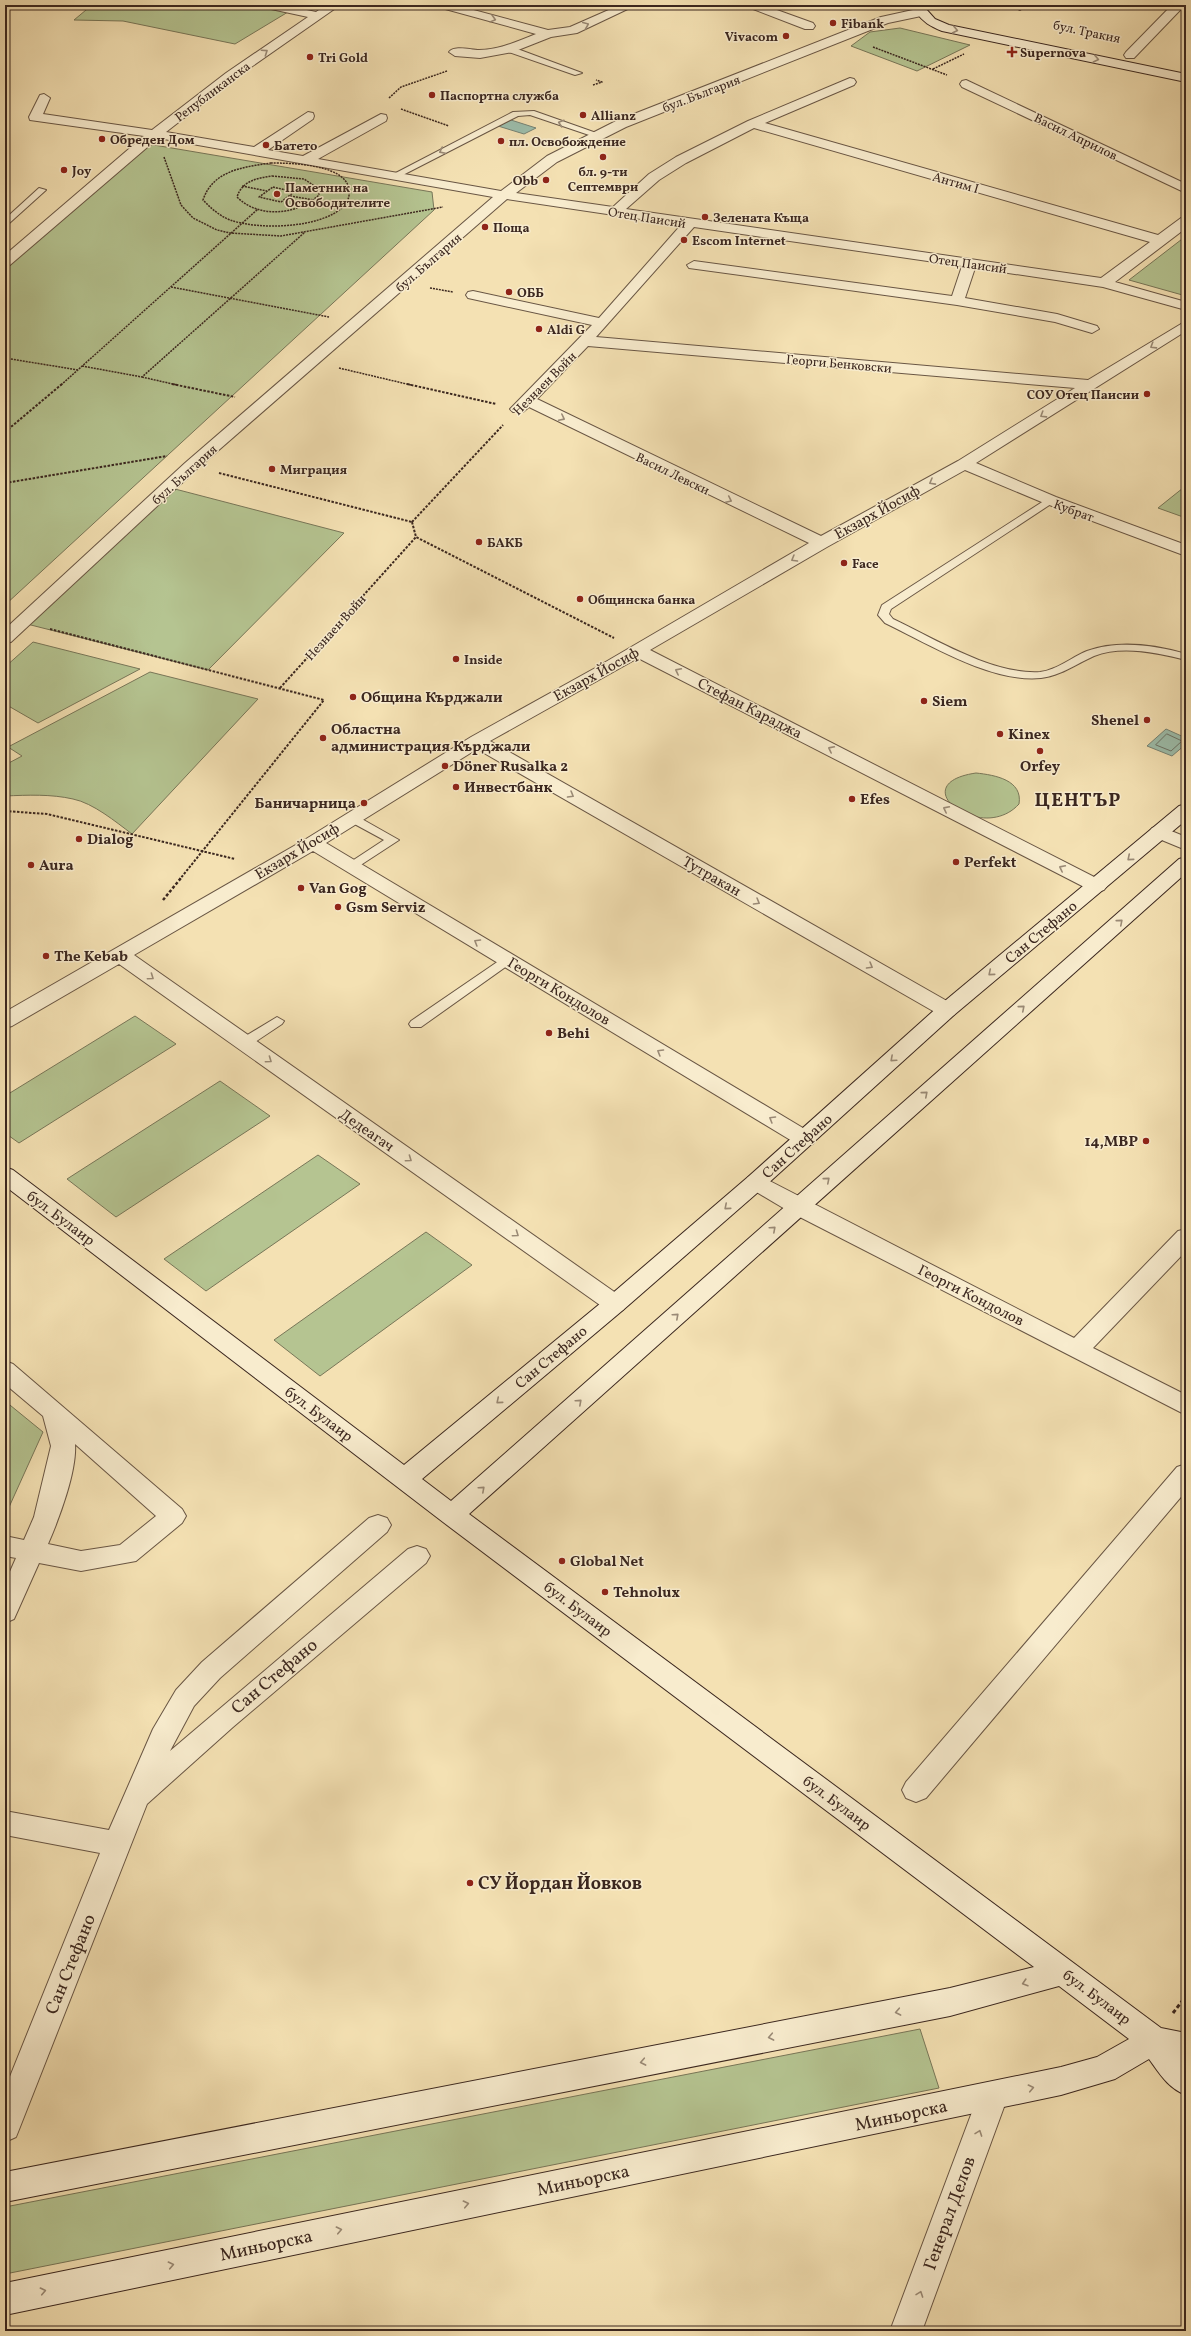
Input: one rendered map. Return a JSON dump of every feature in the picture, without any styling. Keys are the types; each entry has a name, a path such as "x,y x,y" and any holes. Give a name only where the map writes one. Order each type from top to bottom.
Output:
{"street":[{"path":"266,5 318,16"},
{"name":"Републиканска","path":"5,262 155,134 230,76 334,5"},
{"path":"442,5 548,34"},
{"path":"455,52 480,54 509,49 548,34 573,30 630,5"},
{"path":"752,5 809,26"},
{"path":"1130,55 1179,5"},
{"name":"бул. Тракия","path":"922,9 1186,66"},
{"name":"бул. Тракия","path":"922,9 931,22 946,28 1186,78"},
{"name":"бул. България","path":"5,638 191,466 213,449 504,195 552,160 627,121 885,20 922,9"},
{"path":"615,212 654,177 681,160 753,124 850,82"},
{"name":"Васил Априлов","path":"966,84 1186,189"},
{"name":"Отец Паисий","path":"44,98 35,117 155,134 504,195 1104,283 1186,306"},
{"path":"256,152 308,116"},
{"path":"304,161 381,118"},
{"name":"Антим I","path":"753,124 1159,240"},
{"path":"1104,283 1186,221"},
{"name":"Незнаен Войн","path":"523,405 586,341 690,223"},
{"path":"957,301 970,263"},
{"path":"694,265 957,301 1057,318 1092,329"},
{"path":"473,295 602,323"},
{"name":"Екзарх Йосиф","path":"5,1021 313,843 477,741 638,651 821,544 964,464 1186,325"},
{"name":"Георги Бенковски","path":"586,341 1092,385"},
{"name":"Васил Левски","path":"523,405 821,544"},
{"name":"Кубрат","path":"964,464 1050,500 1186,551"},
{"name":"Стефан Караджа","path":"638,651 1097,886"},
{"name":"Тутракан","path":"477,741 947,1010"},
{"name":"Сан Стефано","path":"405,1479 615,1304 806,1139 947,1010 1186,810"},
{"path":"1159,832 1186,844"},
{"name":"Георги Кондолов","path":"313,843 354,866 506,960 806,1139"},
{"path":"452,1515 798,1206 1186,863"},
{"name":"Дедеагач","path":"120,954 615,1304"},
{"name":"бул. Булаир","path":"5,1175 452,1515 1154,2040 1173,2068 1186,2081"},
{"name":"Георги Кондолов","path":"756,1182 798,1206 1186,1406"},
{"path":"1077,1350 1186,1237"},
{"path":"5,1370 173,1516 127,1554 81,1561 5,1546"},
{"path":"5,1612 34,1551 47,1517 60,1466 63,1446 54,1412"},
{"path":"916,1790 1186,1474"},
{"name":"Сан Стефано","path":"5,2127 135,1800 166,1729 185,1698 211,1670 378,1525"},
{"name":"Сан Стефано","path":"135,1800 224,1719 417,1556"},
{"path":"5,1823 118,1844"},
{"path":"5,2187 950,2002 997,1991 1062,1972"},
{"name":"бул. Булаир","path":"1154,2040 1186,2047"},
{"name":"Миньорска","path":"5,2299 1061,2081 1104,2069 1154,2040"},
{"name":"Генерал Делов","path":"906,2331 993,2096"}],"lane":[{"path":"509,49 578,73"},
{"path":"394,176 509,116 525,112 598,135"},
{"path":"5,224 42,190"},
{"path":"1050,500 886,607 883,615 889,621 995,669 1020,674 1056,672 1098,651 1128,649 1170,652 1186,657"},
{"path":"353,818 393,840 354,866"},
{"path":"416,1024 506,960"},
{"path":"244,1043 277,1021"}],"path":[{"path":"842,37 933,69 966,84"},
{"path":"388,99 401,87 451,70"},
{"path":"399,109 474,135"},
{"path":"155,134 181,205 193,218 217,230 230,233 281,236 444,206"},
{"path":"294,163 316,166 333,172 345,179 351,188 349,198 342,207 321,217 286,225 241,223 222,217 209,209 203,200 204,190 228,172 249,166 294,163"},
{"path":"272,176 297,177 312,182 320,189 319,195 315,200 307,205 290,210 258,209 240,202 237,197 242,186 250,181 272,176"},
{"path":"242,186 267,191"},
{"path":"273,187 294,192 289,196 281,202 259,197 273,187"},
{"path":"289,196 315,200"},
{"path":"5,432 78,370 258,209"},
{"path":"142,377 305,232"},
{"path":"403,284 473,295"},
{"path":"170,287 358,322"},
{"path":"5,358 78,370"},
{"path":"82,366 264,403"},
{"path":"356,372 523,405"},
{"name":"Незнаен Войн","path":"412,522 523,405"},
{"path":"5,483 213,449"},
{"path":"191,466 412,522 416,537 638,651"},
{"name":"Незнаен Войн","path":"280,688 416,537"},
{"path":"22,622 324,700 158,906"},
{"path":"5,811 47,814 270,868"}],"green space":[{"path":"92,5 253,5 288,12 235,44 123,21 74,20"},
{"path":"900,28 970,45 917,71 851,46 870,32"},
{"path":"154,145 432,192 434,210 5,605 5,260 132,148"},
{"path":"1186,236 1186,296 1129,280"},
{"path":"1183,488 1186,489 1186,518 1158,508"},
{"path":"175,489 344,533 208,670 23,623"},
{"path":"33,642 140,669 38,723 5,704 5,667"},
{"path":"150,672 258,699 132,834 104,814 81,801 65,797 31,795 5,796 5,765 22,756 8,747"},
{"path":"976,773 999,777 1012,784 1017,789 1019,804 1003,815 986,818 969,815 956,808 947,798 946,788 955,779"},
{"path":"135,1016 176,1044 19,1143 5,1133 5,1096"},
{"path":"220,1081 270,1116 116,1217 67,1179"},
{"path":"318,1155 360,1184 206,1291 164,1259"},
{"path":"426,1232 472,1265 320,1376 274,1340"},
{"path":"5,1401 43,1432 5,1516"},
{"path":"920,2029 939,2088 5,2274 5,2207"}],"water":[{"path":"511,120 536,128 524,134 498,126"},
{"path":"1166,729 1186,738 1186,744 1172,756 1147,746"}],"place":[{"name":"Fibank","path":"833,23"},
{"name":"Vivacom","path":"786,36"},
{"name":"Supernova","path":"1012,52"},
{"name":"Tri Gold","path":"310,57"},
{"name":"Паспортна служба","path":"432,95"},
{"name":"Allianz","path":"583,115"},
{"name":"Обреден Дом","path":"102,139"},
{"name":"пл. Освобождение","path":"501,141"},
{"name":"Батето","path":"266,145"},
{"name":"бл. 9-ти Септември","path":"603,157"},
{"name":"Joy","path":"64,170"},
{"name":"Obb","path":"546,180"},
{"name":"Паметник на Освободителите","path":"277,194"},
{"name":"Зелената Къща","path":"705,217"},
{"name":"Поща","path":"485,227"},
{"name":"Escom Internet","path":"684,240"},
{"name":"ОББ","path":"509,292"},
{"name":"Aldi G","path":"539,329"},
{"name":"СОУ Отец Паисии","path":"1147,394"},
{"name":"Миграция","path":"272,469"},
{"name":"БАКБ","path":"479,542"},
{"name":"Face","path":"844,563"},
{"name":"Общинска банка","path":"580,599"},
{"name":"Inside","path":"456,659"},
{"name":"Община Кърджали","path":"353,697"},
{"name":"Siem","path":"924,701"},
{"name":"Shenel","path":"1147,720"},
{"name":"Kinex","path":"1000,734"},
{"name":"Областна администрация Кърджали","path":"323,738"},
{"name":"Orfey","path":"1040,751"},
{"name":"Döner Rusalka 2","path":"445,766"},
{"name":"Инвестбанк","path":"456,787"},
{"name":"Efes","path":"852,799"},
{"name":"Баничарница","path":"364,803"},
{"name":"Dialog","path":"79,839"},
{"name":"Perfekt","path":"956,862"},
{"name":"Aura","path":"31,865"},
{"name":"Van Gog","path":"301,888"},
{"name":"Gsm Serviz","path":"338,907"},
{"name":"The Kebab","path":"46,956"},
{"name":"Behi","path":"549,1033"},
{"name":"14,МВР","path":"1146,1141"},
{"name":"Global Net","path":"562,1561"},
{"name":"Tehnolux","path":"605,1592"},
{"name":"СУ Йордан Йовков","path":"470,1883"}],"district":[{"name":"ЦЕНТЪР","path":"1078,799"}]}
